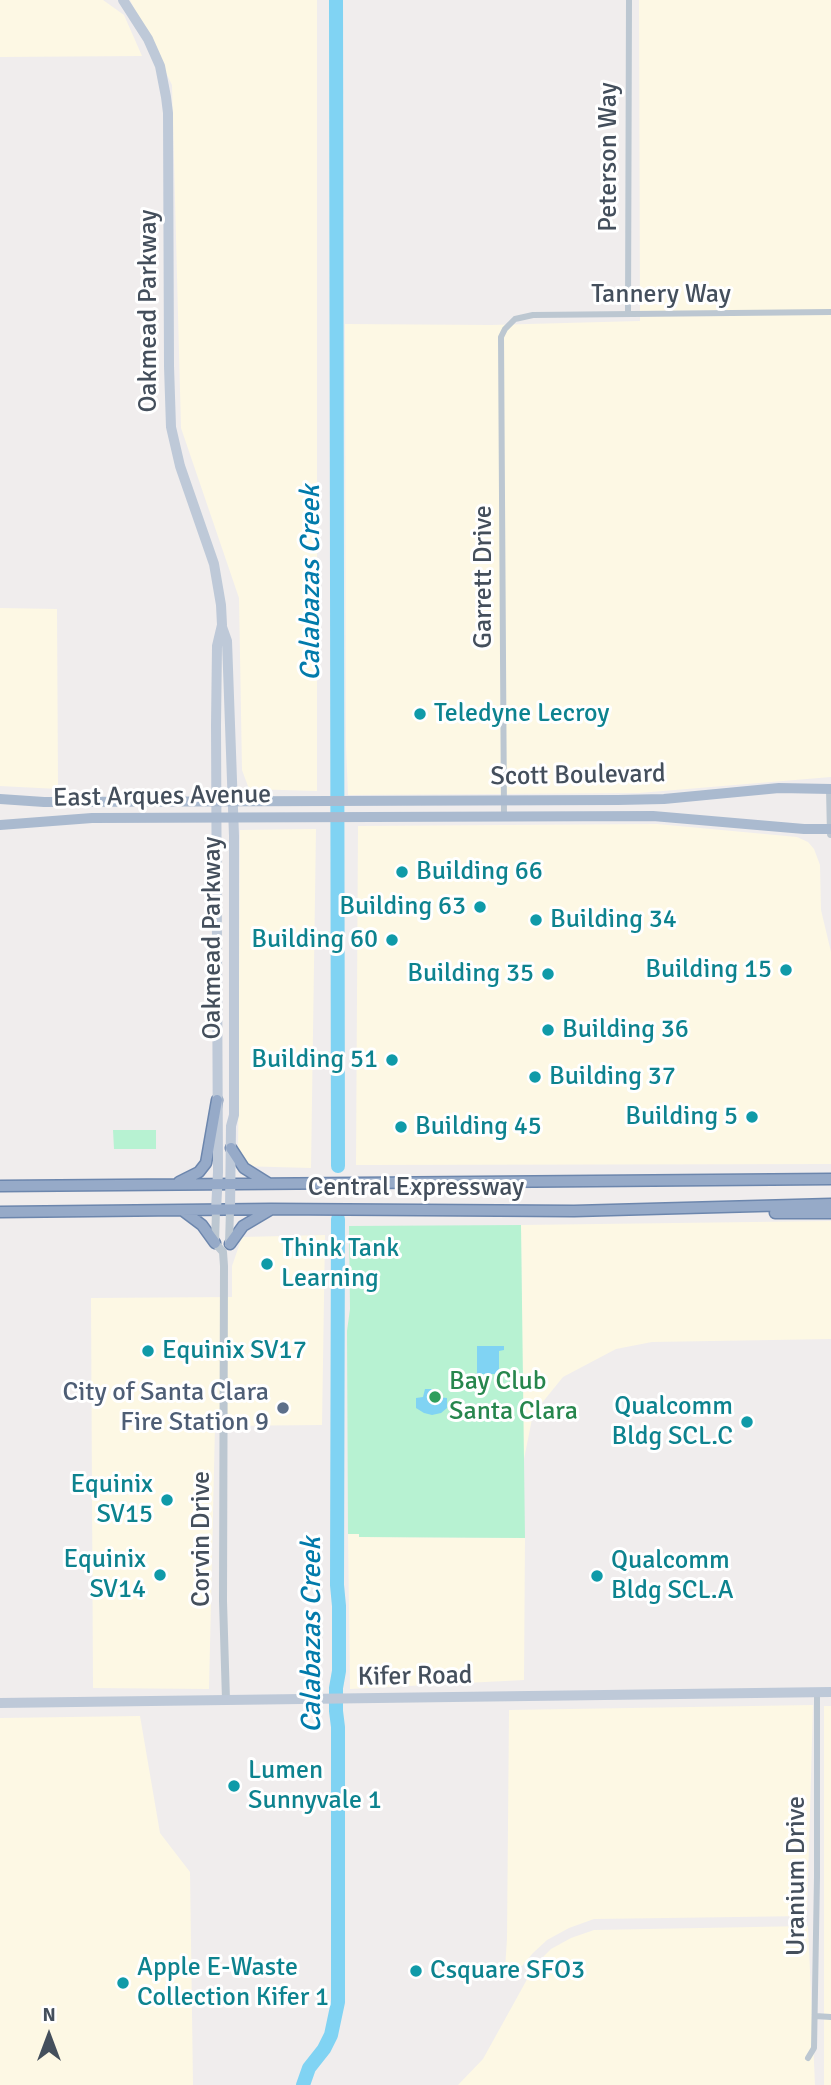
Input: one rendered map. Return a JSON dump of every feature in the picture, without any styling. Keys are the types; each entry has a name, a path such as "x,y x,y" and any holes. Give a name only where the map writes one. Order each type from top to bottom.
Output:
{"highway":[{"path":"174,1185 198,1172 206,1163 217,1100"},
{"path":"231,1148 244,1168 268,1183"},
{"name":"Central Expressway","path":"0,1186 831,1179"},
{"name":"Central Expressway","path":"0,1212 271,1209 561,1211 831,1204"},
{"path":"734,1207 754,1212 831,1213"},
{"path":"182,1210 223,1246 243,1226 271,1209"}],"main road":[{"name":"Oakmead Parkway","path":"127,1 160,66 166,97 171,427 180,466 214,564 222,625 227,641 232,738 235,941 234,1115 231,1126 230,1210"},
{"name":"Oakmead Parkway","path":"216,1210 217,646 222,625"},
{"name":"Scott Boulevard","path":"325,802 664,799 779,788 831,789"},
{"name":"East Arques Avenue","path":"0,799 44,802 325,802"},
{"name":"Scott Boulevard","path":"325,817 653,816 831,829"},
{"name":"East Arques Avenue","path":"0,825 92,818 325,817"},
{"name":"Kifer Road","path":"0,1703 831,1692"}],"street":[{"name":"Peterson Way","path":"628,314 629,0"},
{"name":"Tannery Way","path":"501,337 509,323 524,316 831,312"},
{"name":"Garrett Drive","path":"501,337 504,816"},
{"path":"831,789 831,834"},
{"name":"Corvin Drive","path":"216,1210 223,1246"},
{"name":"Corvin Drive","path":"226,1700 223,1621 223,1246 230,1210"},
{"name":"Uranium Drive","path":"808,2057 814,2049 815,2016 817,1693"},
{"path":"815,2016 831,2017"}],"shaded area":[{"path":"0,0 103,0 124,15 142,56 0,57"},
{"path":"130,0 317,0 317,791 249,789 242,770 239,598 181,428 172,85"},
{"path":"639,0 831,0 831,777 639,793 348,795 345,324 491,325 640,321"},
{"path":"0,608 57,609 58,789 0,786"},
{"path":"657,824 797,837 808,842 814,849 820,865 821,910 831,952 831,1164 356,1165 358,826"},
{"path":"316,829 311,1168 238,1166 240,830"},
{"path":"831,1221 831,1339 652,1342 616,1349 563,1377 533,1414 523,1464 521,1225"},
{"path":"325,1235 322,1425 215,1426 209,1689 93,1688 91,1298 232,1297 232,1266 242,1237"},
{"path":"348,1534 359,1534 360,1537 525,1538 524,1680 350,1689"},
{"path":"813,1705 807,1916 594,1919 547,1940 522,1966 505,1969 509,1710"},
{"path":"824,1706 831,1706 831,2085 824,2085"},
{"path":"140,1716 160,1833 190,1872 193,2085 0,2085 0,1718"},
{"path":"808,1926 815,2085 458,2085 483,2059 540,1960 551,1949 571,1938 594,1930"}],"green space":[{"path":"113,1130 156,1130 156,1149 114,1149"},
{"name":"Bay Club Santa Clara","path":"521,1225 525,1538 359,1537 359,1534 348,1534 349,1226"}],"water":[{"path":"477,1346 504,1346 504,1350 499,1351 499,1374 477,1374"},
{"path":"425,1389 435,1389 437,1397 447,1398 447,1408 432,1415 416,1408 416,1398 423,1397"}],"waterway":[{"name":"Calabazas Creek","path":"336,0 338,1166"},
{"name":"Calabazas Creek","path":"303,2085 309,2068 331,2035 338,2002 338,1219"}],"place":[{"name":"Teledyne Lecroy","path":"420,714"},
{"name":"Building 66","path":"402,872"},
{"name":"Building 63","path":"480,907"},
{"name":"Building 34","path":"536,920"},
{"name":"Building 60","path":"392,940"},
{"name":"Building 15","path":"786,970"},
{"name":"Building 35","path":"548,974"},
{"name":"Building 36","path":"548,1030"},
{"name":"Building 51","path":"392,1060"},
{"name":"Building 37","path":"535,1077"},
{"name":"Building 5","path":"752,1117"},
{"name":"Building 45","path":"401,1127"},
{"name":"Think Tank Learning","path":"267,1264"},
{"name":"Equinix SV17","path":"148,1351"},
{"name":"Bay Club Santa Clara","path":"435,1397"},
{"name":"City of Santa Clara Fire Station 9","path":"283,1408"},
{"name":"Qualcomm Bldg SCL.C","path":"747,1422"},
{"name":"Equinix SV15","path":"167,1500"},
{"name":"Equinix SV14","path":"160,1575"},
{"name":"Qualcomm Bldg SCL.A","path":"597,1576"},
{"name":"Lumen Sunnyvale 1","path":"234,1786"},
{"name":"Csquare SFO3","path":"416,1971"},
{"name":"Apple E-Waste Collection Kifer 1","path":"123,1983"}]}
